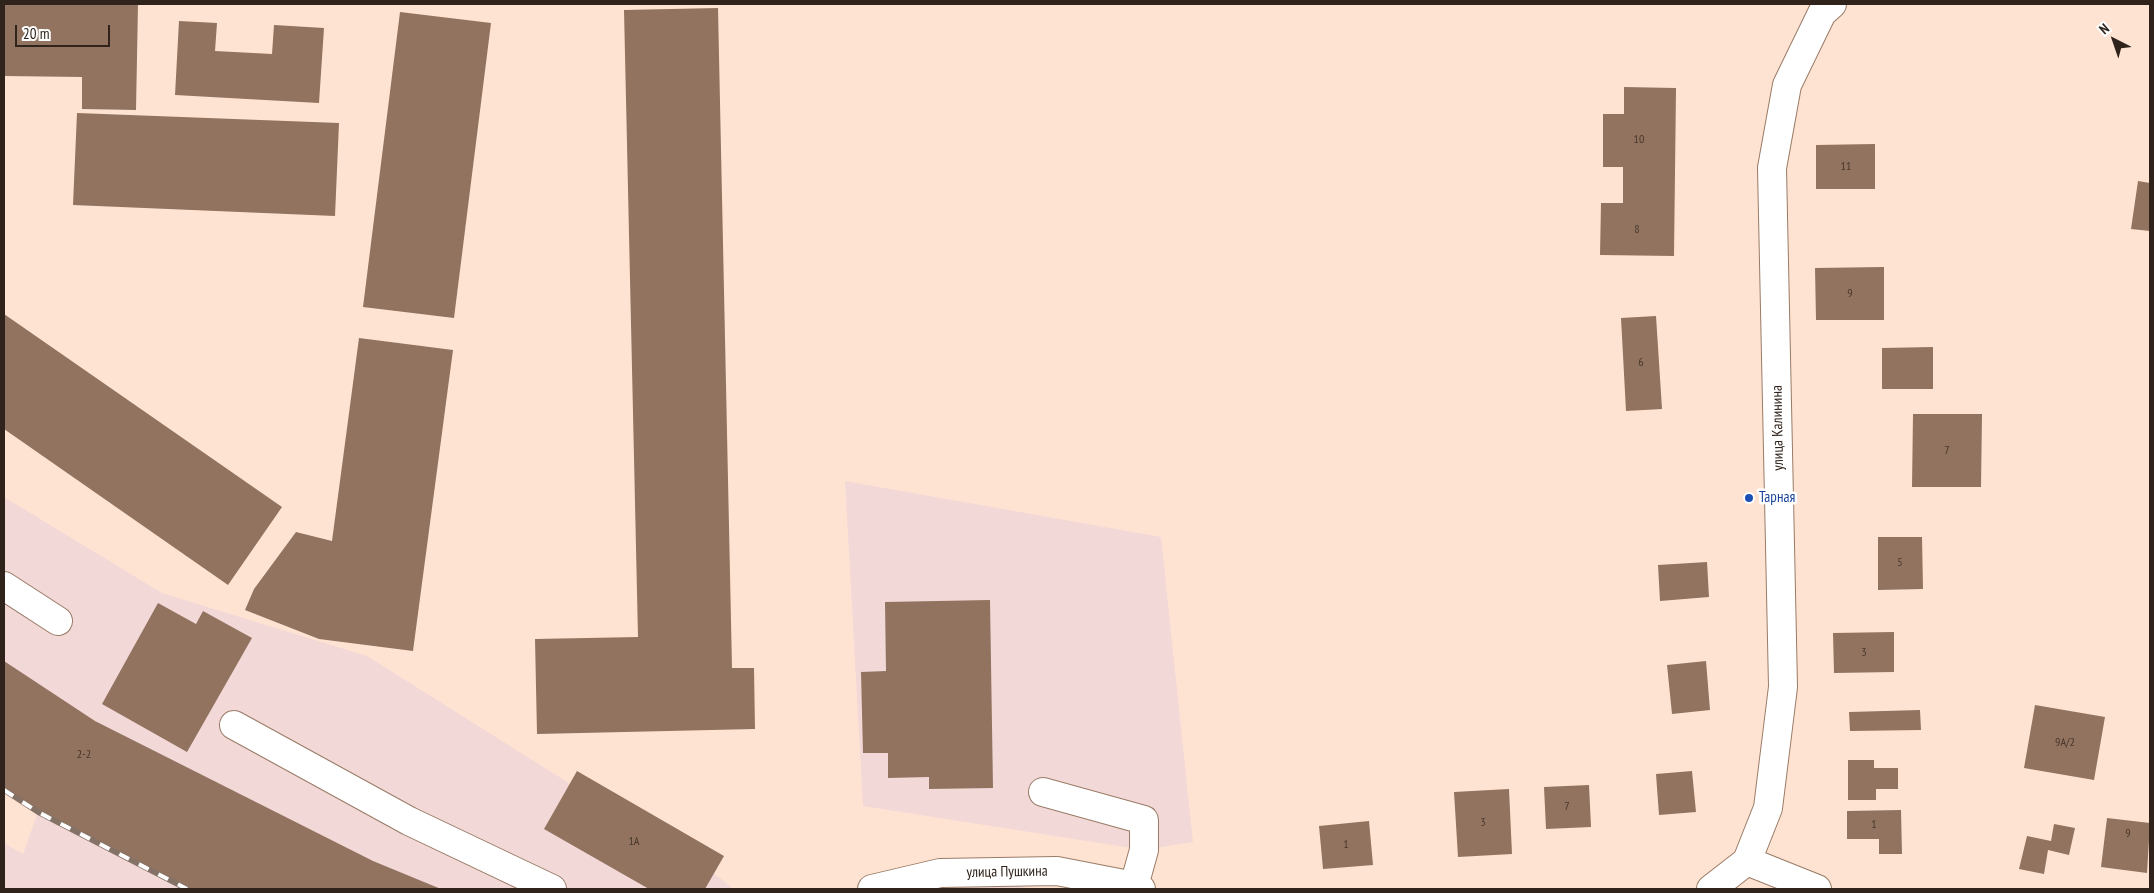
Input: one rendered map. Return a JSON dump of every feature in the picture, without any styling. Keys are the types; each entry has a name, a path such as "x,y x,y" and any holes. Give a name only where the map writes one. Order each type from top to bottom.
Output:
{"main road":[{"name":"улица Калинина","path":"1747,861 1768,808 1783,687 1772,168 1787,85 1821,7"},
{"path":"4,586 58,621"},
{"path":"234,724 409,821 552,889"},
{"path":"1043,792 1144,820 1144,850 1138,887"},
{"path":"1711,889 1747,861"},
{"path":"1747,861 1761,889"},
{"path":"1747,861 1816,889"},
{"name":"улица Пушкина","path":"872,889 940,873 1057,871 1138,887"}],"shaded area":[{"path":"845,481 1161,537 1193,842 1144,850 863,806"},
{"path":"4,497 162,593 367,656 723,880 733,889 4,889 4,843 23,854 38,812 4,790"},
{"path":"995,875 1027,889 886,889"}],"building":[{"path":"4,4 138,4 136,110 82,109 82,77 4,76"},
{"path":"718,8 732,668 754,668 755,729 537,734 535,639 638,637 624,10"},
{"path":"400,12 491,23 454,318 363,307"},
{"path":"179,21 217,23 215,51 272,54 274,25 324,28 319,103 175,95"},
{"path":"1624,87 1676,88 1674,256 1600,255 1601,203 1623,203 1623,167 1603,167 1603,114 1624,114"},
{"path":"77,113 339,123 335,216 73,205"},
{"path":"1875,144 1875,189 1816,189 1816,145"},
{"path":"2138,181 2150,183 2150,231 2131,229"},
{"path":"1884,267 1884,320 1816,320 1815,268"},
{"path":"4,314 282,507 228,585 4,429"},
{"path":"1656,316 1662,409 1626,411 1621,318"},
{"path":"359,338 453,350 413,651 319,639 245,610 254,589 296,532 332,541"},
{"path":"1933,347 1933,389 1882,389 1882,348"},
{"path":"1913,414 1982,414 1981,487 1912,487"},
{"path":"1878,537 1922,537 1923,589 1878,590"},
{"path":"1707,562 1709,597 1660,601 1658,565"},
{"path":"990,600 993,788 929,789 929,777 888,778 888,753 863,753 861,672 886,671 885,602"},
{"path":"158,603 196,624 203,611 252,638 187,752 102,704"},
{"path":"1894,632 1894,672 1834,673 1833,633"},
{"path":"4,661 95,721 373,861 441,889 187,889 38,812 4,790"},
{"path":"1706,661 1710,710 1672,714 1667,665"},
{"path":"2035,705 2105,717 2094,780 2024,768"},
{"path":"1920,710 1921,730 1850,731 1849,712"},
{"path":"1848,760 1874,760 1874,768 1898,768 1898,789 1876,789 1876,800 1848,800"},
{"path":"577,771 724,856 705,889 649,889 544,829"},
{"path":"1692,771 1696,812 1659,815 1656,774"},
{"path":"1589,785 1591,827 1546,829 1544,787"},
{"path":"1509,789 1512,854 1458,857 1454,792"},
{"path":"1901,810 1902,854 1879,854 1879,839 1847,839 1847,811"},
{"path":"2107,818 2150,823 2147,873 2101,867"},
{"path":"1369,821 1373,865 1323,869 1319,826"},
{"path":"2054,824 2075,828 2069,855 2048,850 2044,874 2019,869 2027,836 2051,841"}],"railway":[{"path":"4,790 38,812 187,889"}],"place":[{"name":"Тарная","path":"1749,498"}]}
